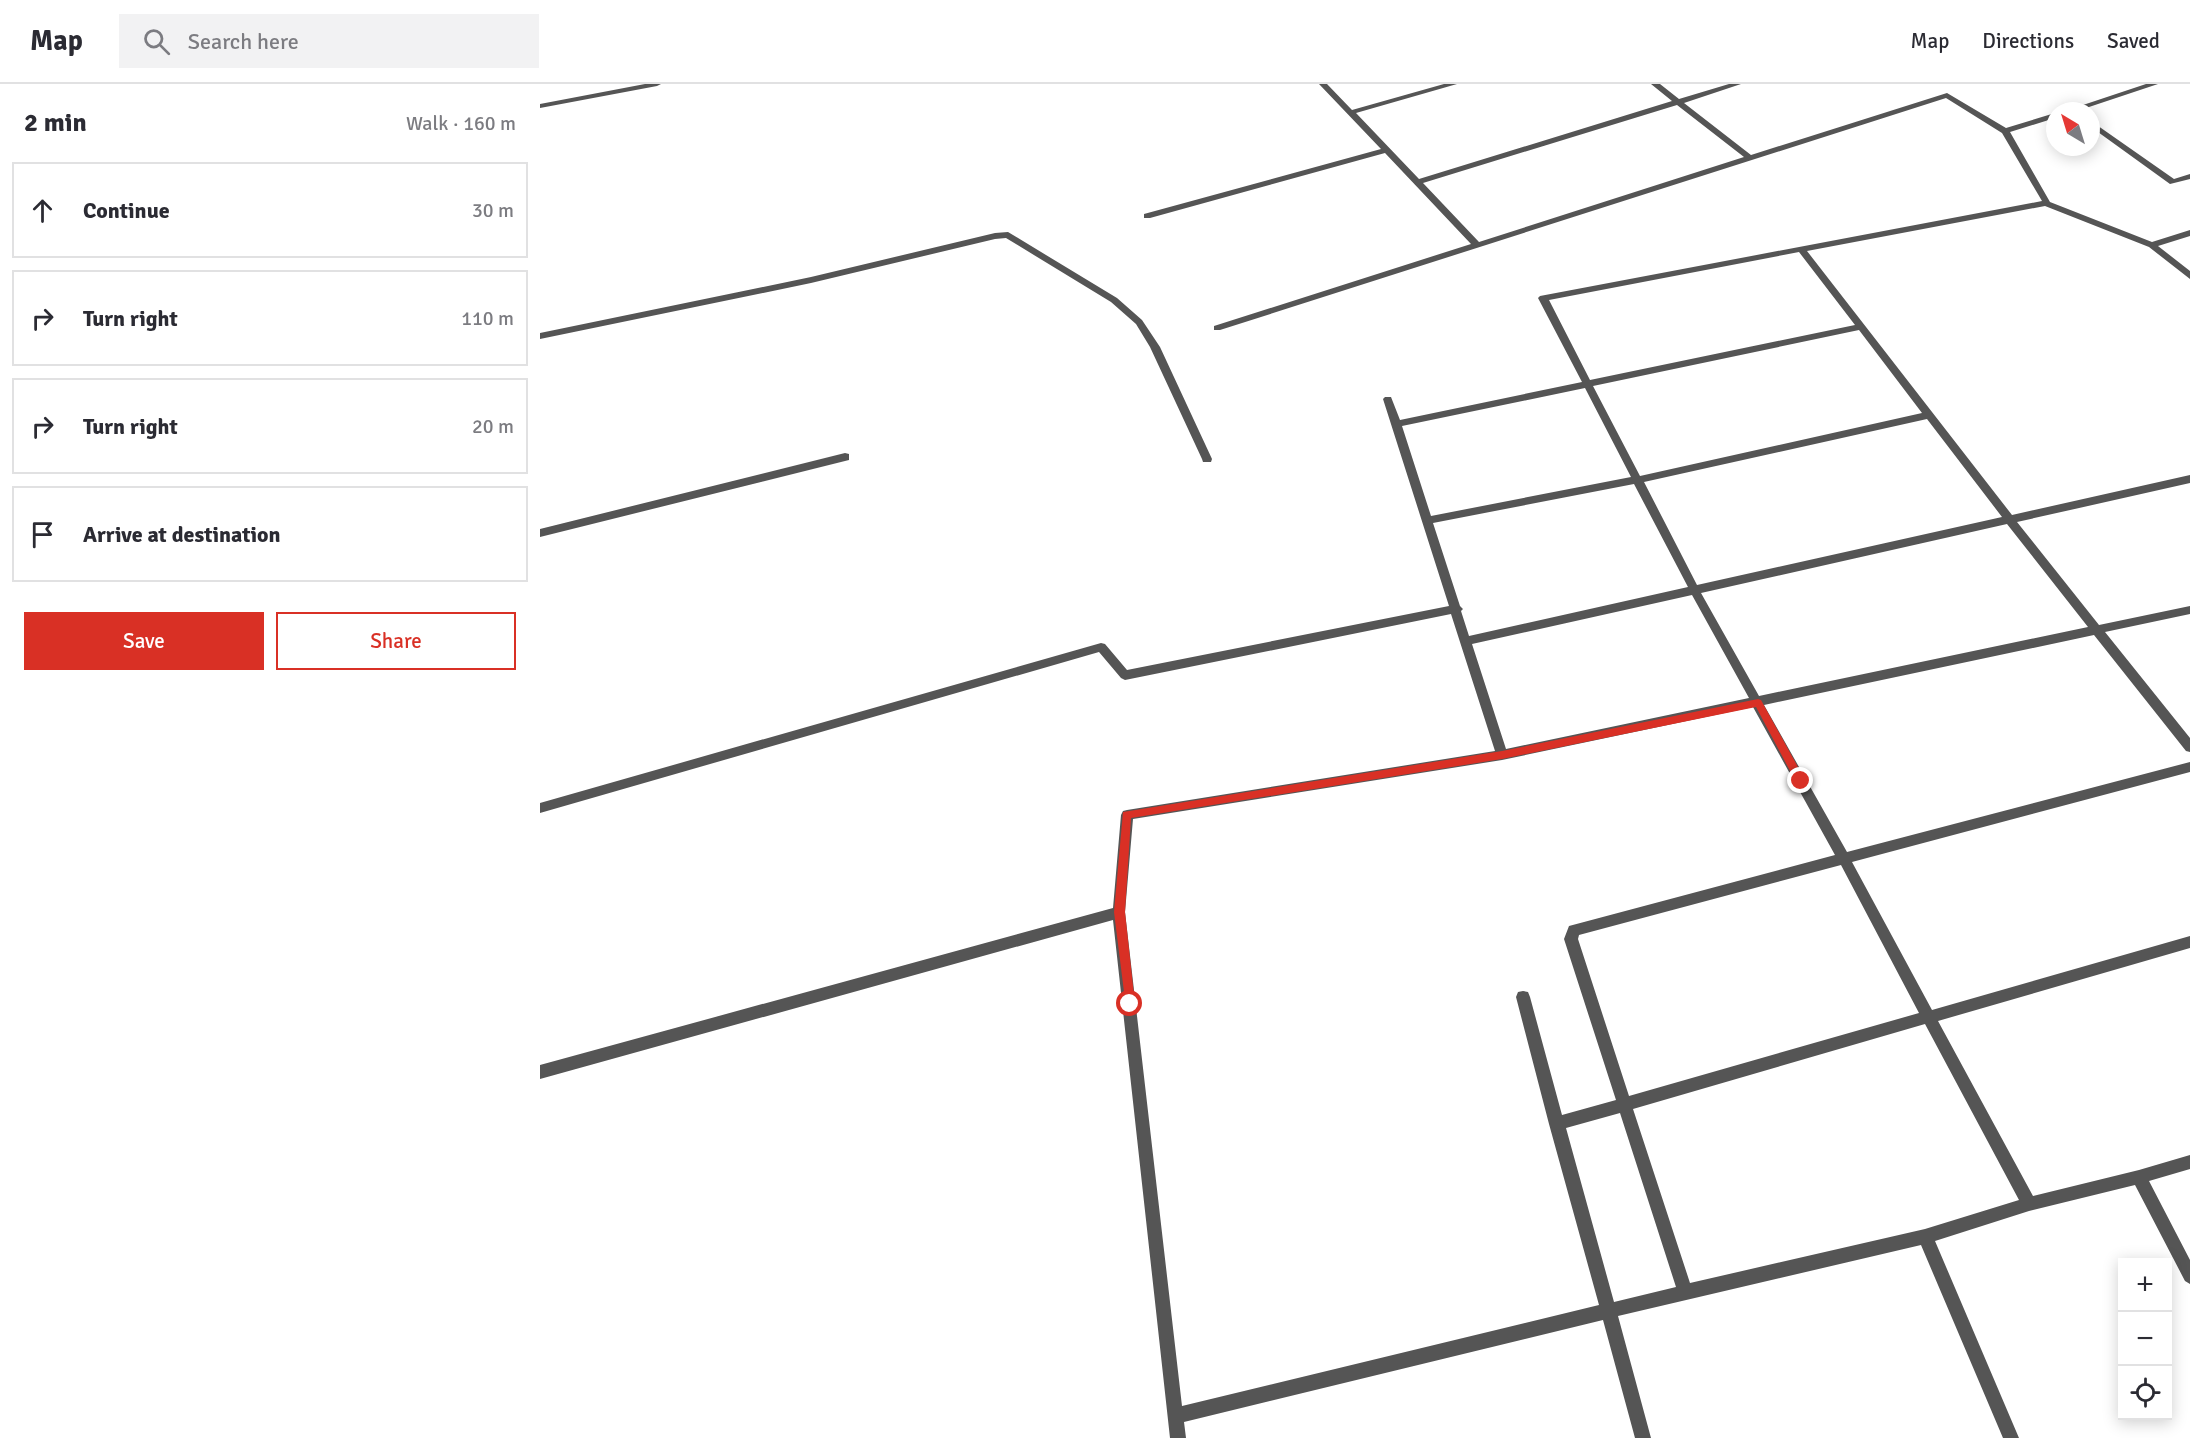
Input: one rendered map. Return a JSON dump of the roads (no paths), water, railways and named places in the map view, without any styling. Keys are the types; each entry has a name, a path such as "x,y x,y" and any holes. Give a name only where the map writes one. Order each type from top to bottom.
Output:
{"street":[{"path":"540,106 657,84"},
{"path":"1323,84 1477,245"},
{"path":"1352,112 1453,84"},
{"path":"1655,84 1750,158"},
{"path":"1418,182 1737,84"},
{"path":"2099,102 2154,84"},
{"path":"1217,328 1947,95 2005,131 2046,203"},
{"path":"2005,131 2046,119"},
{"path":"2100,129 2173,182 2190,176"},
{"path":"1147,216 1387,150"},
{"path":"2029,1204 1844,859 1695,591 1543,298 2046,203 2152,245 2190,276"},
{"path":"2152,245 2190,233"},
{"path":"540,336 811,280 995,236 1008,235 1114,300 1139,322 1155,347 1207,459"},
{"path":"1802,250 2009,519 2190,747"},
{"path":"1396,424 1861,327"},
{"path":"1388,399 1502,755"},
{"path":"1428,520 1637,480 1928,415"},
{"path":"540,532 845,457"},
{"path":"1467,641 2190,479"},
{"path":"540,808 1101,647 1125,675 1456,609"},
{"path":"1178,1438 1119,912 1127,815 1502,755 1758,703 2190,610"},
{"path":"1685,1292 1571,939 1574,930 2190,766"},
{"path":"540,1072 1119,912"},
{"path":"1556,1124 2190,942"},
{"path":"1523,997 1643,1438"},
{"path":"1176,1416 1685,1292 1925,1238 2029,1204 2190,1162"},
{"path":"2139,1177 2190,1276"},
{"path":"1925,1238 2011,1438"}]}
